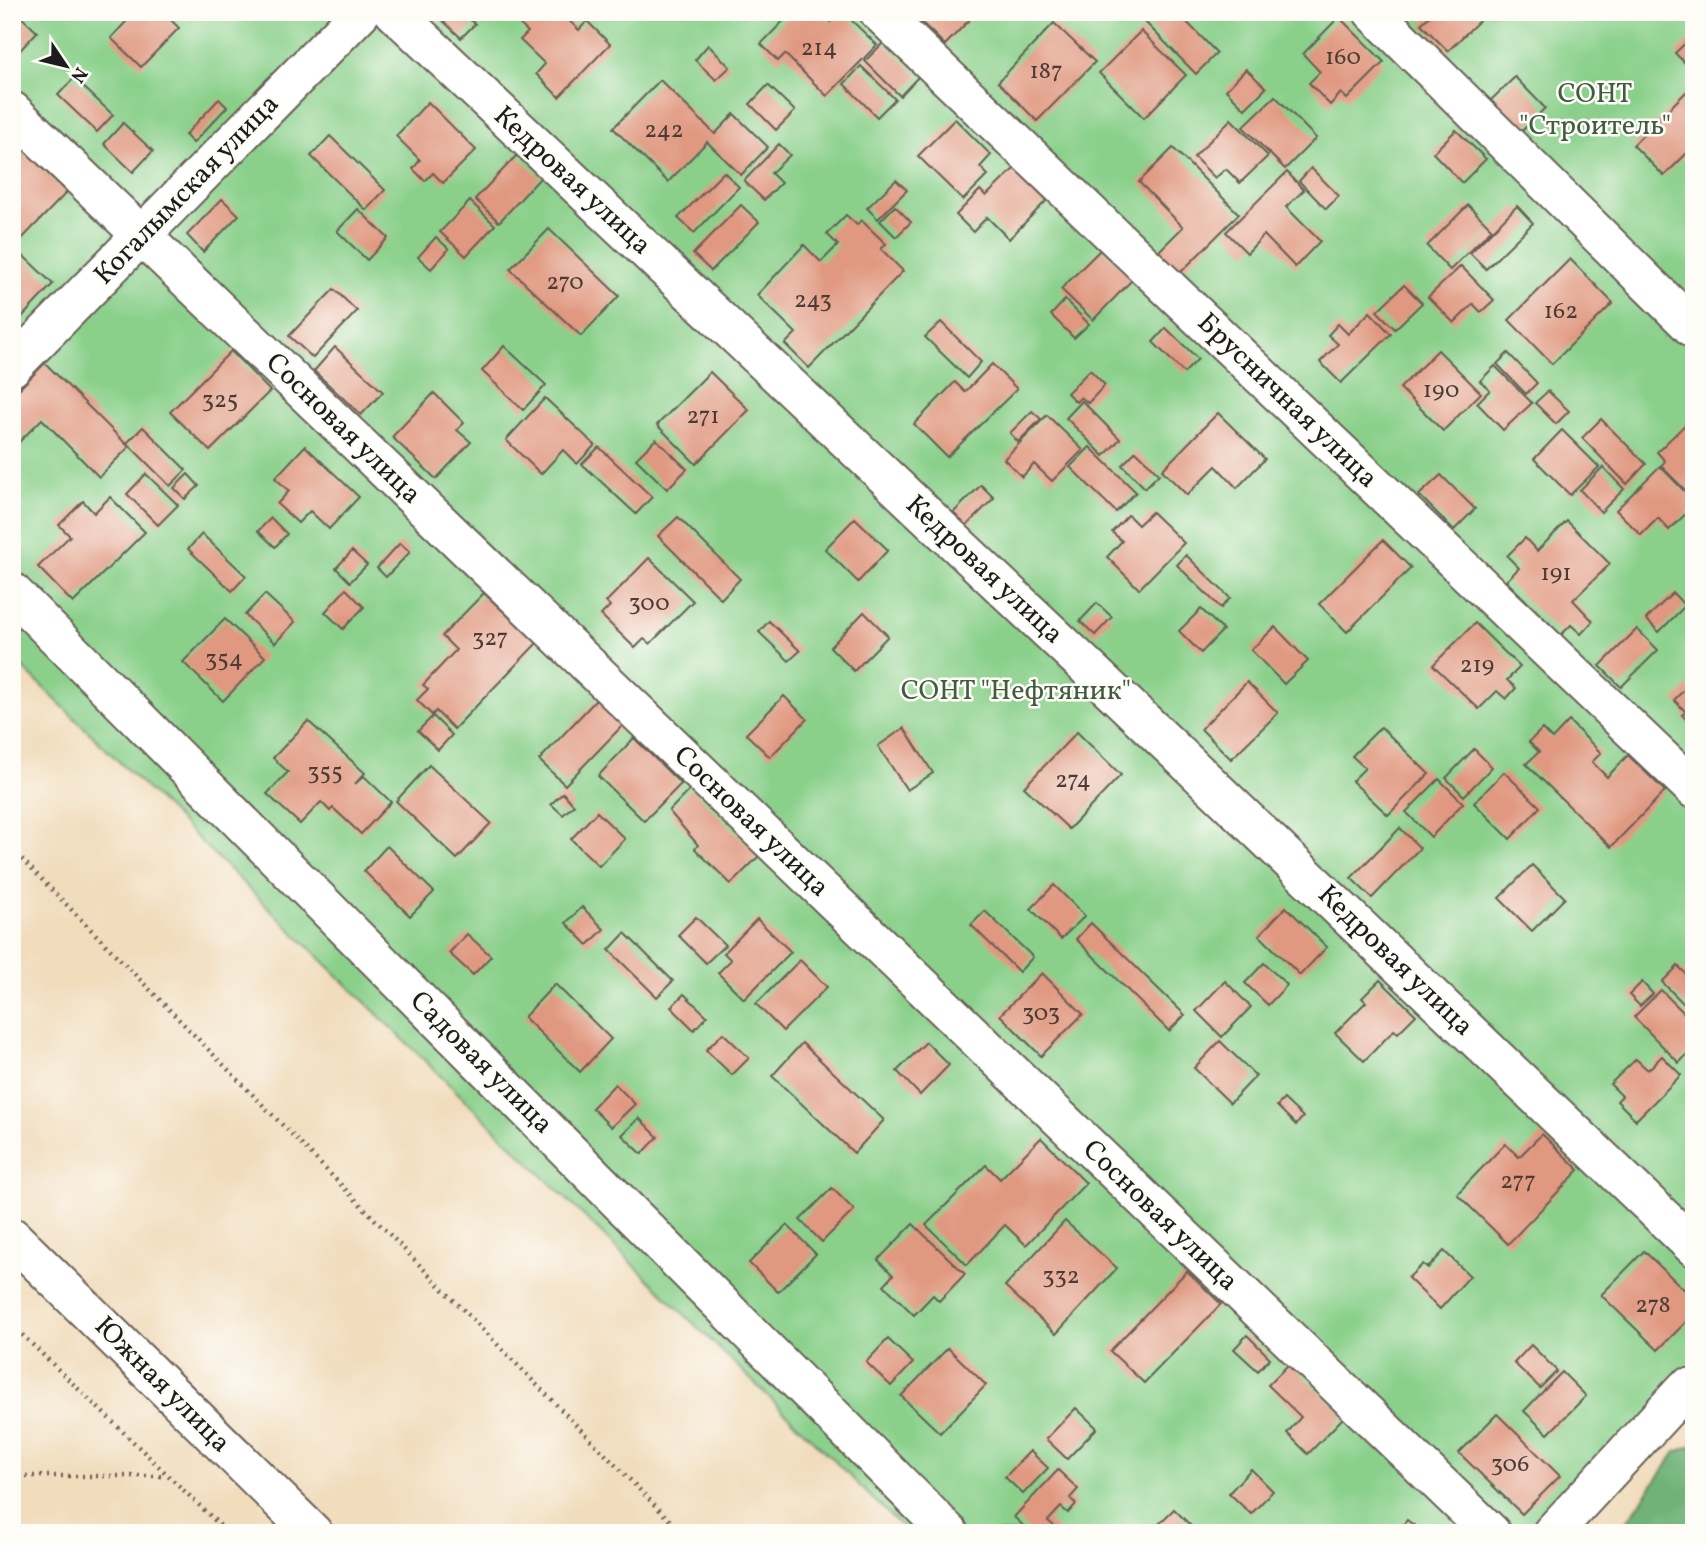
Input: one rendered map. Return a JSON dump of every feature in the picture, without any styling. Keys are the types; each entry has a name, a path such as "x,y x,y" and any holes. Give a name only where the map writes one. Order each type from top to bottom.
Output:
{"street":[{"name":"Когалымская улица","path":"12,367 143,238 361,12"},
{"name":"Кедровая улица","path":"394,12 1116,694 1694,1247"},
{"name":"Брусничная улица","path":"879,12 1694,789"},
{"path":"1373,12 1694,330"},
{"name":"Сосновая улица","path":"12,111 1491,1533"},
{"name":"Садовая улица","path":"12,593 949,1533"},
{"name":"Южная улица","path":"12,1237 313,1533"},
{"path":"1552,1533 1686,1388"}],"path":[{"path":"12,849 682,1533"},
{"path":"12,1325 228,1533"},
{"path":"12,1476 167,1476"}],"green space":[{"name":"СОНТ \"Нефтяник\"","path":"12,12 1694,12 1694,1400 1564,1533 908,1533 12,657"},
{"path":"1694,1445 1694,1533 1619,1533 1676,1452"}],"building":[{"path":"12,12 16,12 37,32 12,59"},
{"path":"135,12 163,12 179,28 141,67 111,38"},
{"path":"434,12 462,12 475,24 461,38"},
{"path":"522,12 560,12 579,30 587,21 610,44 559,97 536,74 545,64 520,40 528,32 515,20"},
{"path":"792,12 821,12 830,22 843,12 877,45 827,96 785,54 778,61 761,44"},
{"path":"911,12 977,12 945,45"},
{"path":"1154,12 1177,12 1217,53 1196,74 1144,21"},
{"path":"1434,12 1475,12 1481,19 1448,51 1421,24"},
{"path":"1339,17 1384,62 1347,99 1341,93 1330,105 1309,83 1320,72 1303,54"},
{"path":"1054,23 1095,62 1037,121 998,82"},
{"path":"1141,31 1186,75 1144,118 1099,73"},
{"path":"1694,35 1694,72 1675,53"},
{"path":"884,42 919,76 900,96 865,61"},
{"path":"708,45 730,67 716,80 695,60"},
{"path":"861,66 895,99 877,117 844,84"},
{"path":"1246,69 1266,88 1245,109 1226,90"},
{"path":"1515,77 1545,108 1521,132 1490,101"},
{"path":"74,78 113,115 97,132 58,95"},
{"path":"660,80 715,134 734,114 768,147 741,175 707,142 668,182 613,128"},
{"path":"768,85 795,111 776,130 750,104"},
{"path":"1687,91 1694,98 1694,146 1664,176 1633,145"},
{"path":"1275,96 1316,138 1285,169 1243,127"},
{"path":"219,99 227,107 193,143 185,135"},
{"path":"428,102 476,150 443,183 433,173 425,181 413,169 420,160 396,136"},
{"path":"955,119 991,155 980,167 988,175 963,200 918,156"},
{"path":"1231,119 1268,156 1240,183 1226,169 1215,178 1194,157"},
{"path":"123,123 153,151 133,172 104,144"},
{"path":"1456,130 1486,159 1462,183 1433,153"},
{"path":"330,136 385,190 366,210 311,156"},
{"path":"779,144 790,155 771,173 781,183 764,200 744,181"},
{"path":"1173,148 1239,214 1179,274 1158,252 1183,227 1139,182"},
{"path":"23,149 67,192 14,247 53,284 21,318 12,310 12,160"},
{"path":"517,155 541,177 499,222 475,199"},
{"path":"1015,168 1047,200 1009,239 987,217 973,232 956,215 980,190 986,196"},
{"path":"1311,168 1339,196 1326,209 1299,181"},
{"path":"724,172 739,187 694,233 678,218"},
{"path":"1287,172 1304,190 1286,207 1320,241 1295,267 1264,235 1247,253 1226,232"},
{"path":"896,180 907,190 878,219 867,208"},
{"path":"222,199 239,215 203,252 187,235"},
{"path":"470,201 495,225 466,256 440,232"},
{"path":"741,205 759,222 711,271 693,254"},
{"path":"1468,205 1492,229 1450,270 1427,246"},
{"path":"895,206 911,222 896,237 880,221"},
{"path":"1517,206 1533,223 1486,269 1470,253"},
{"path":"358,209 388,238 367,260 337,231"},
{"path":"846,215 857,225 861,220 886,244 881,249 903,271 809,368 785,344 796,333 757,295 804,245 821,262 838,245 827,234"},
{"path":"549,229 619,296 581,336 510,269"},
{"path":"436,237 449,249 431,269 418,257"},
{"path":"1102,248 1133,279 1093,320 1061,289"},
{"path":"1570,259 1613,303 1552,364 1509,320"},
{"path":"1461,266 1494,300 1481,312 1473,304 1454,323 1428,297"},
{"path":"1404,285 1422,303 1395,329 1377,311"},
{"path":"334,289 357,311 313,358 289,336"},
{"path":"1065,300 1089,324 1074,338 1051,315"},
{"path":"1370,312 1391,334 1341,383 1320,362 1338,344 1328,335 1338,324 1348,334"},
{"path":"941,322 981,362 967,378 925,337"},
{"path":"1166,328 1198,359 1184,373 1153,342"},
{"path":"504,346 546,385 523,410 482,371"},
{"path":"335,347 383,392 361,415 314,371"},
{"path":"1438,350 1481,393 1443,431 1400,388"},
{"path":"231,351 270,391 210,451 170,412"},
{"path":"1508,353 1537,383 1526,394 1497,364"},
{"path":"45,363 129,447 99,477 42,419 18,443 12,437 12,396"},
{"path":"992,364 1017,389 947,457 914,424 955,382 965,392"},
{"path":"1495,366 1532,403 1503,430 1477,403 1490,390 1480,381"},
{"path":"1090,370 1105,385 1088,403 1081,397 1076,402 1067,393"},
{"path":"710,372 749,410 696,464 657,425"},
{"path":"1548,391 1569,411 1556,424 1535,403"},
{"path":"434,393 464,423 457,430 471,442 436,479 392,437"},
{"path":"545,398 595,445 577,464 563,450 541,474 506,440"},
{"path":"1082,401 1120,439 1104,456 1066,418"},
{"path":"1032,411 1041,419 1018,442 1010,433"},
{"path":"1218,413 1265,459 1237,488 1216,466 1187,495 1162,470"},
{"path":"1047,415 1083,450 1052,481 1034,464 1022,477 1004,459"},
{"path":"1694,416 1694,499 1661,466 1665,461 1657,452"},
{"path":"1601,419 1646,464 1627,484 1582,438"},
{"path":"143,427 186,470 170,486 127,443"},
{"path":"1562,430 1599,467 1570,495 1534,459"},
{"path":"656,439 687,469 667,489 636,459"},
{"path":"305,446 359,497 329,529 310,511 298,523 277,504 289,491 275,478"},
{"path":"599,447 652,497 636,514 582,464"},
{"path":"1090,447 1136,492 1116,512 1070,467"},
{"path":"1136,451 1159,474 1145,488 1122,465"},
{"path":"1660,466 1694,501 1694,506 1669,530 1658,518 1641,535 1616,510"},
{"path":"1603,467 1624,489 1601,512 1580,490"},
{"path":"146,474 178,505 158,525 127,494"},
{"path":"188,474 199,486 185,499 174,488"},
{"path":"1441,475 1475,509 1454,530 1419,495"},
{"path":"981,485 994,498 966,526 953,513"},
{"path":"110,497 145,532 73,603 38,567 70,536 59,525 83,501 94,513"},
{"path":"1152,512 1184,543 1139,589 1107,557 1122,541 1112,532 1128,515 1138,525"},
{"path":"678,517 740,579 721,599 658,536"},
{"path":"271,518 287,534 275,547 258,531"},
{"path":"855,518 888,550 858,582 825,549"},
{"path":"1567,521 1610,564 1573,600 1593,621 1581,634 1571,625 1561,635 1506,581 1519,568 1507,556 1525,538 1537,551"},
{"path":"202,534 246,576 232,591 188,549"},
{"path":"1383,540 1411,568 1347,632 1319,604"},
{"path":"400,543 410,552 386,577 377,568"},
{"path":"352,551 367,565 350,582 336,568"},
{"path":"1186,555 1230,598 1221,608 1177,565"},
{"path":"649,558 693,601 650,644 644,639 635,648 601,615 610,606 606,602"},
{"path":"346,589 364,607 343,629 325,612"},
{"path":"484,593 537,643 454,729 436,711 432,715 417,700 428,689 423,685 456,650 442,636"},
{"path":"1673,593 1685,606 1659,632 1646,619"},
{"path":"265,594 295,622 275,643 245,615"},
{"path":"1097,603 1112,617 1095,635 1080,621"},
{"path":"1201,609 1223,630 1201,653 1179,631"},
{"path":"864,612 888,636 854,671 830,647"},
{"path":"225,619 265,657 223,701 183,662"},
{"path":"769,621 800,651 789,661 759,632"},
{"path":"1475,623 1520,667 1507,680 1516,688 1506,699 1497,691 1479,709 1433,665"},
{"path":"1275,627 1308,661 1284,684 1251,650"},
{"path":"1637,629 1658,650 1621,687 1600,666"},
{"path":"1247,682 1278,713 1231,759 1201,729"},
{"path":"1688,686 1694,691 1694,728 1682,715 1686,712 1674,700"},
{"path":"784,696 807,719 770,757 746,734"},
{"path":"597,699 623,725 565,785 539,760"},
{"path":"433,716 452,735 438,750 418,731"},
{"path":"308,721 365,773 355,784 364,776 391,802 361,834 333,808 330,811 321,802 300,824 267,794 288,772 273,758"},
{"path":"1569,721 1601,753 1592,762 1607,777 1628,755 1665,791 1611,847 1526,764 1539,752 1529,742 1542,729 1552,739"},
{"path":"1381,727 1429,774 1388,815 1352,781 1365,768 1352,756"},
{"path":"904,728 933,773 907,790 878,746"},
{"path":"1077,732 1121,775 1069,829 1024,787"},
{"path":"634,738 681,784 644,821 598,776"},
{"path":"1474,749 1492,767 1464,796 1446,778"},
{"path":"429,765 491,823 457,859 396,801"},
{"path":"1504,772 1540,807 1510,839 1474,803"},
{"path":"1439,779 1463,803 1431,837 1406,812"},
{"path":"691,788 759,856 731,884 695,849 698,845 669,811"},
{"path":"563,793 574,805 563,815 551,804"},
{"path":"597,812 625,839 599,866 571,839"},
{"path":"1400,828 1420,848 1372,898 1351,878"},
{"path":"387,846 434,892 410,916 364,871"},
{"path":"1532,865 1565,898 1532,931 1499,898"},
{"path":"1054,885 1085,916 1061,939 1031,909"},
{"path":"582,907 604,929 588,945 566,923"},
{"path":"1286,907 1327,947 1300,975 1259,935"},
{"path":"985,911 1033,957 1019,972 971,925"},
{"path":"696,917 725,945 706,963 678,935"},
{"path":"757,919 791,952 744,999 718,973 731,960 724,953"},
{"path":"1091,923 1185,1015 1169,1031 1076,939"},
{"path":"625,933 673,981 657,997 609,950"},
{"path":"467,934 491,956 473,975 449,953"},
{"path":"800,960 827,987 783,1031 756,1004"},
{"path":"1264,963 1287,985 1268,1005 1245,983"},
{"path":"1678,966 1694,982 1694,1014 1662,982"},
{"path":"1042,973 1083,1014 1041,1056 1000,1015"},
{"path":"1380,980 1416,1015 1398,1033 1394,1030 1364,1061 1335,1033 1366,1002 1362,998"},
{"path":"1225,981 1251,1007 1222,1037 1196,1011"},
{"path":"1642,982 1653,994 1640,1006 1629,995"},
{"path":"555,984 611,1039 580,1072 524,1017"},
{"path":"1661,990 1694,1023 1694,1047 1679,1063 1634,1017"},
{"path":"684,994 707,1016 694,1030 671,1007"},
{"path":"723,1033 749,1058 732,1075 706,1050"},
{"path":"1220,1041 1256,1076 1230,1103 1194,1068"},
{"path":"926,1042 949,1065 920,1095 897,1071"},
{"path":"802,1043 884,1120 854,1153 772,1076"},
{"path":"1662,1056 1681,1075 1636,1120 1617,1101 1622,1096 1610,1084 1636,1059 1648,1070"},
{"path":"615,1084 635,1104 611,1127 592,1108"},
{"path":"1284,1099 1303,1117 1296,1125 1277,1106"},
{"path":"639,1118 658,1137 642,1154 622,1135"},
{"path":"1542,1134 1579,1170 1508,1244 1457,1194 1505,1144 1519,1157"},
{"path":"1041,1138 1086,1183 1026,1245 1005,1225 967,1265 926,1225 986,1165 1000,1179"},
{"path":"832,1188 854,1210 822,1242 800,1220"},
{"path":"1065,1221 1117,1268 1056,1334 1005,1286"},
{"path":"913,1224 965,1274 939,1301 933,1295 914,1315 884,1285 893,1275 878,1260"},
{"path":"787,1225 816,1254 778,1292 749,1263"},
{"path":"1444,1251 1470,1276 1440,1309 1408,1278 1423,1264 1428,1268"},
{"path":"1644,1251 1694,1299 1694,1314 1658,1350 1601,1295"},
{"path":"1187,1271 1221,1304 1144,1383 1110,1351"},
{"path":"1247,1335 1270,1358 1258,1371 1234,1349"},
{"path":"888,1339 913,1363 891,1386 866,1362"},
{"path":"1531,1345 1557,1371 1540,1388 1514,1363"},
{"path":"948,1348 986,1385 940,1433 901,1396"},
{"path":"1290,1363 1345,1416 1308,1454 1287,1433 1301,1417 1268,1385"},
{"path":"1562,1372 1586,1396 1548,1434 1524,1411"},
{"path":"1076,1408 1097,1428 1067,1459 1046,1439"},
{"path":"1497,1414 1560,1476 1522,1514 1459,1453"},
{"path":"1030,1451 1048,1468 1023,1494 1005,1477"},
{"path":"1251,1469 1273,1491 1251,1514 1229,1493"},
{"path":"1058,1470 1078,1489 1070,1498 1076,1504 1068,1513 1061,1507 1048,1521 1058,1529 1054,1533 1031,1533 1014,1517"},
{"path":"1174,1509 1198,1533 1150,1533"},
{"path":"1407,1520 1424,1533 1397,1533"}],"park label":[{"name":"СОНТ \"Строитель\"","path":"1595,110"}]}
